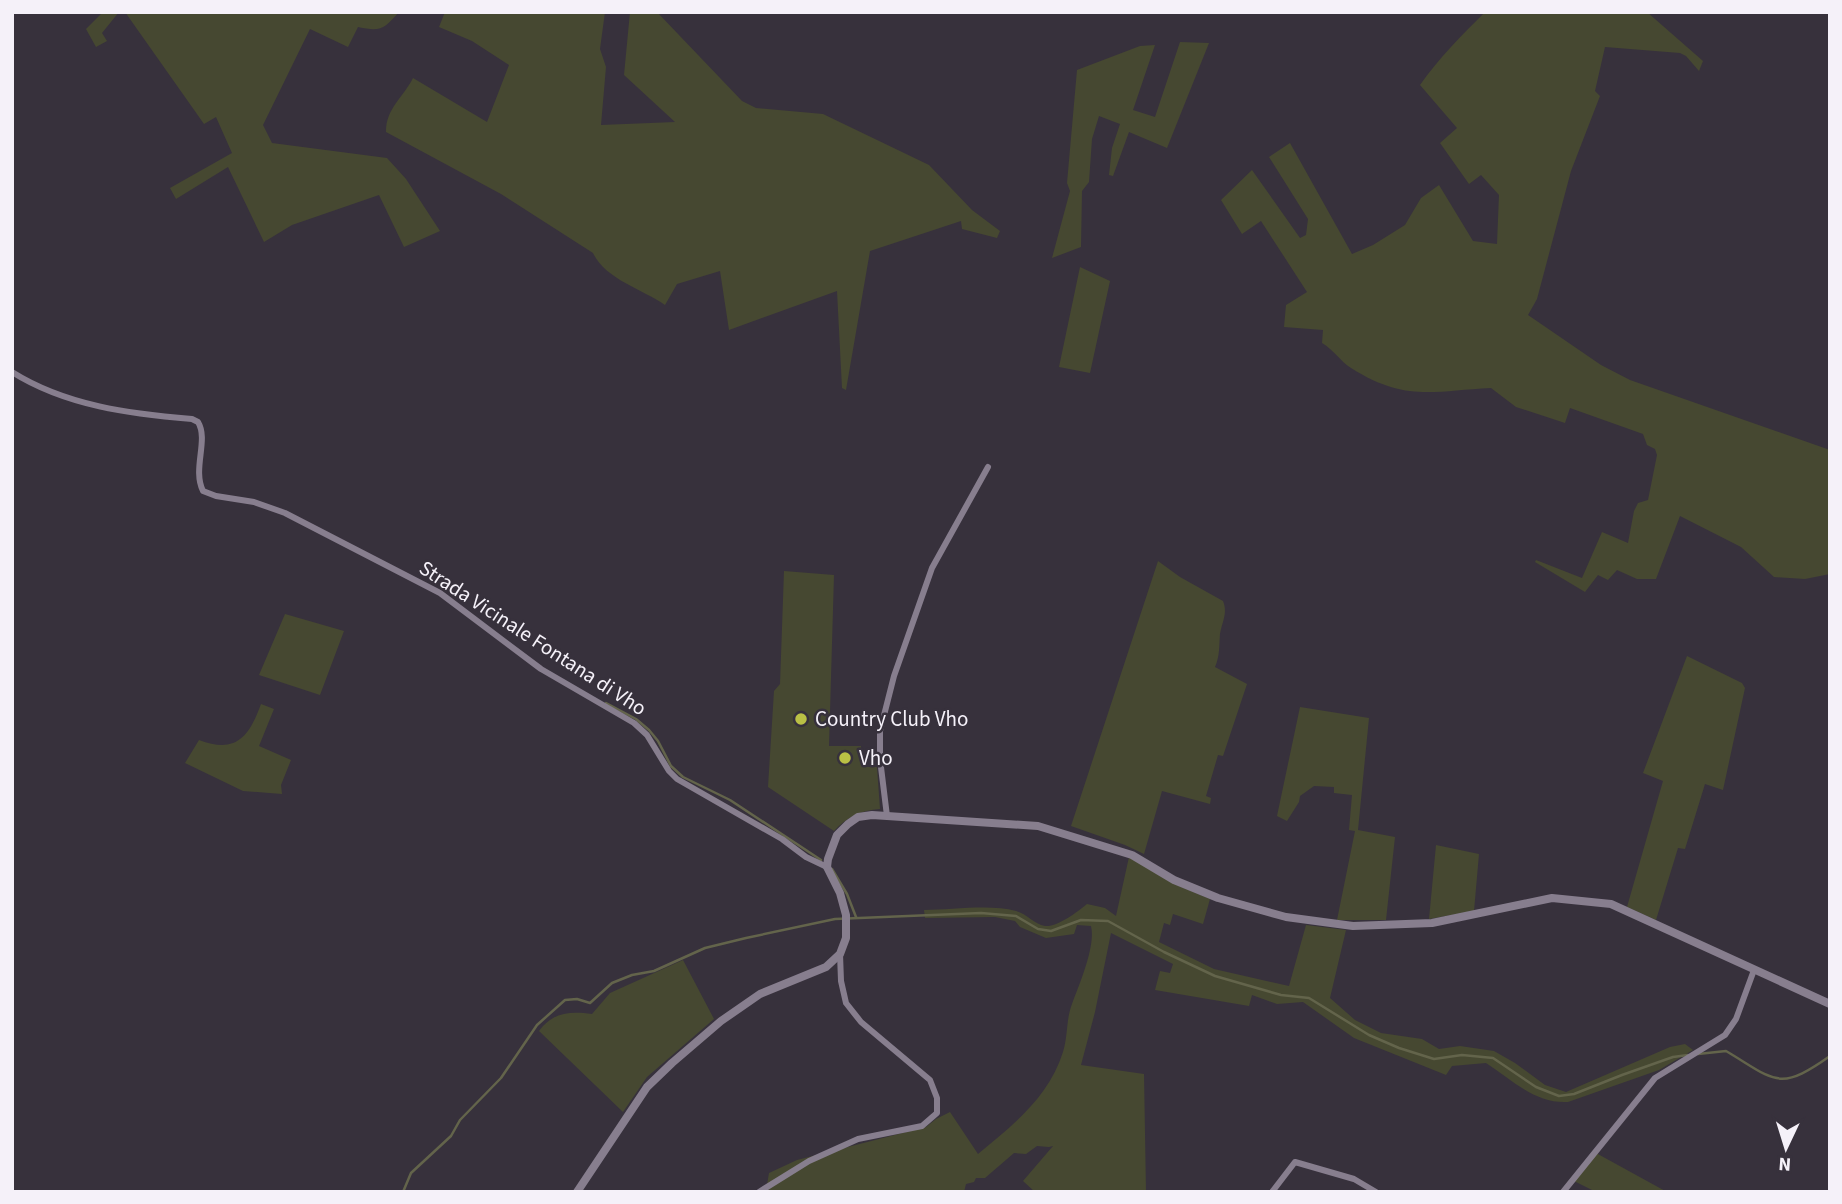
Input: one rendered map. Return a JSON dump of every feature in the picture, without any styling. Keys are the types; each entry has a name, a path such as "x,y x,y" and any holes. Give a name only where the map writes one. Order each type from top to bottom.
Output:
{"street":[{"name":"Strada Vicinale Fontana di Vho","path":"12,372 81,402 117,411 192,419 198,422 202,433 198,478 202,491 254,502 285,513 440,593 541,668 634,723 647,735 669,771 677,779 827,867"},
{"path":"887,816 880,759 880,731 894,676 932,568 988,467"},
{"path":"760,1192 809,1161 858,1139 922,1126 937,1113 937,1098 930,1080 860,1021 846,1003 841,981 840,954 846,938 846,918 839,893 827,867 837,835 859,817 887,816 1038,826 1132,855 1174,880 1218,898 1286,917 1353,926 1432,923 1552,898 1611,904 1830,1004"},
{"path":"577,1192 647,1087 672,1063 751,999 826,967 840,954"},
{"path":"1563,1192 1646,1087 1661,1073 1720,1039 1732,1026 1754,970"},
{"path":"1272,1192 1294,1162 1354,1179 1376,1192"}],"green space":[{"path":"103,12 119,12 102,33 107,41 96,47 86,29"},
{"path":"125,12 399,12 382,28 358,27 348,47 310,29 263,125 272,143 387,158 406,179 440,231 404,247 379,195 292,225 264,242 228,167 176,199 170,188 232,153 216,117 204,124"},
{"path":"445,12 605,12 600,49 606,67 601,125 675,122 624,75 630,12 657,12 742,101 756,108 823,114 929,165 972,210 1000,231 997,238 962,229 961,221 870,251 846,390 842,388 837,291 729,330 720,271 677,284 665,305 615,277 593,253 501,194 386,132 392,110 413,78 487,122 509,65 472,41 439,27"},
{"path":"1485,12 1647,12 1703,61 1699,71 1680,53 1605,47 1595,91 1600,96 1571,171 1537,299 1528,315 1601,365 1630,380 1830,450 1830,574 1805,579 1774,577 1741,547 1680,516 1656,579 1637,579 1617,570 1608,580 1598,575 1585,592 1535,562 1536,560 1582,578 1602,532 1628,543 1634,511 1638,503 1648,500 1657,455 1655,449 1647,445 1643,434 1570,408 1565,423 1516,407 1491,388 1419,392 1387,386 1351,368 1322,343 1323,330 1284,327 1286,305 1307,292 1261,221 1242,234 1221,200 1252,170 1300,238 1306,235 1308,219 1269,157 1290,143 1352,254 1373,245 1405,225 1421,198 1439,185 1473,241 1497,244 1499,195 1481,175 1469,184 1440,143 1457,128 1420,85 1459,38"},
{"path":"1180,42 1209,43 1167,148 1129,132 1113,176 1109,175 1112,148 1120,124 1099,116 1092,139 1089,182 1082,191 1081,247 1052,258 1070,191 1067,183 1077,70 1140,46 1155,45 1133,110 1155,117"},
{"path":"1080,267 1110,281 1090,373 1059,367"},
{"path":"1158,561 1223,601 1225,614 1215,667 1247,684 1223,756 1218,755 1206,796 1211,798 1210,804 1162,791 1144,854 1071,826"},
{"name":"Country Club Vho","path":"784,571 834,575 829,746 861,746 862,767 877,767 880,809 855,815 834,831 768,787 774,691 780,684"},
{"path":"285,614 344,631 320,695 259,675"},
{"path":"1687,656 1742,683 1745,688 1723,790 1705,784 1685,849 1678,848 1656,920 1627,907 1663,781 1643,773"},
{"path":"261,704 274,709 259,746 291,760 281,785 282,794 243,791 185,763 199,740 223,745 239,740 251,726"},
{"path":"1300,707 1369,718 1358,830 1395,837 1386,920 1337,920 1355,831 1349,830 1352,795 1334,793 1334,787 1314,786 1300,796 1287,821 1277,816"},
{"path":"1436,845 1479,854 1474,911 1429,919"},
{"path":"1129,857 1177,885 1210,899 1203,924 1173,914 1170,925 1164,923 1159,942 1214,969 1289,986 1306,925 1346,930 1330,998 1355,1020 1381,1033 1422,1039 1439,1049 1460,1046 1494,1051 1545,1085 1566,1092 1670,1047 1685,1044 1693,1050 1659,1070 1568,1102 1556,1102 1534,1095 1486,1063 1452,1066 1446,1075 1354,1038 1303,1002 1277,1004 1252,995 1249,1006 1155,990 1160,971 1170,973 1173,964 1111,933 1081,1065 1144,1074 1146,1192 1035,1192 1023,1181 1053,1146 1037,1146 1026,1154 1014,1153 985,1178 976,1178 974,1182 966,1184 964,1192 762,1192 767,1185 769,1173 797,1160 926,1127 950,1112 978,1154 1017,1121 1049,1083 1057,1068 1066,1040 1070,1010 1089,954 1091,926 1077,925 1074,934 1046,938 1020,927 1015,921 995,917 925,918 924,910 1006,909 1020,912 1045,926 1061,922 1087,904 1105,908 1116,916"},
{"path":"683,960 714,1019 647,1077 623,1112 539,1031 550,1020 562,1014 592,1014 610,993"},
{"path":"1596,1153 1667,1192 1596,1192 1574,1181"}],"waterway":[{"path":"606,703 636,719 649,730 671,766 683,777 730,800 821,860"},
{"path":"832,869 847,894 856,917"},
{"path":"403,1192 411,1173 451,1136 460,1120 501,1078 537,1025 565,1000 577,999 590,1003 612,983 632,975 654,971 705,948 835,919 981,913 1016,916 1038,929 1051,931 1081,920 1108,921 1215,976 1281,995 1309,998 1369,1035 1399,1048 1434,1059 1462,1055 1493,1058 1536,1087 1559,1096 1574,1094 1673,1057 1688,1055"},
{"path":"1698,1054 1726,1051 1777,1078 1799,1075 1830,1056"}],"place":[{"name":"Country Club Vho","path":"801,719"},
{"name":"Vho","path":"845,758"}]}
